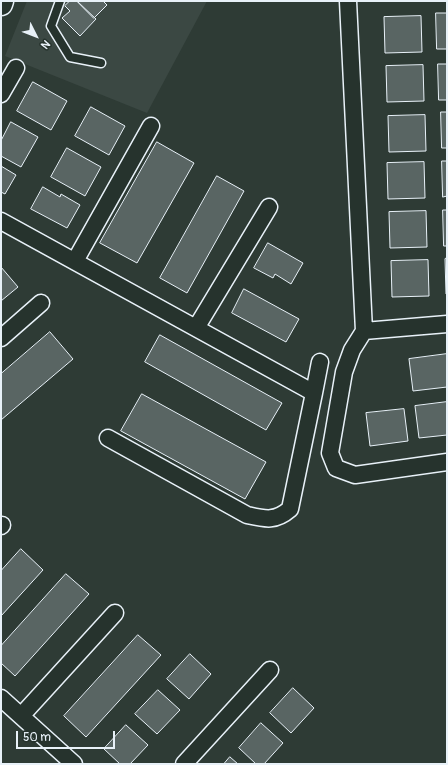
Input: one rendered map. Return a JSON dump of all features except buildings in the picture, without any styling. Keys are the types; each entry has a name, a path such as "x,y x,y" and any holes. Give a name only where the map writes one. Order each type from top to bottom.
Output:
{"street":[{"path":"348,1 364,331 352,350 344,372 330,453 336,468 355,475 447,462"},
{"path":"1,94 16,68"},
{"path":"75,260 151,126"},
{"path":"196,328 269,206"},
{"path":"1,221 75,260 314,393"},
{"path":"1,338 41,303"},
{"path":"364,331 447,324"},
{"path":"108,438 247,515 263,518 281,517 290,509 320,362"},
{"path":"22,716 115,613"},
{"path":"184,764 270,670"},
{"path":"1,698 74,764"}],"lane":[{"path":"60,1 51,26 70,57 101,63"}],"shaded area":[{"path":"27,1 207,1 147,113 5,56"}]}
